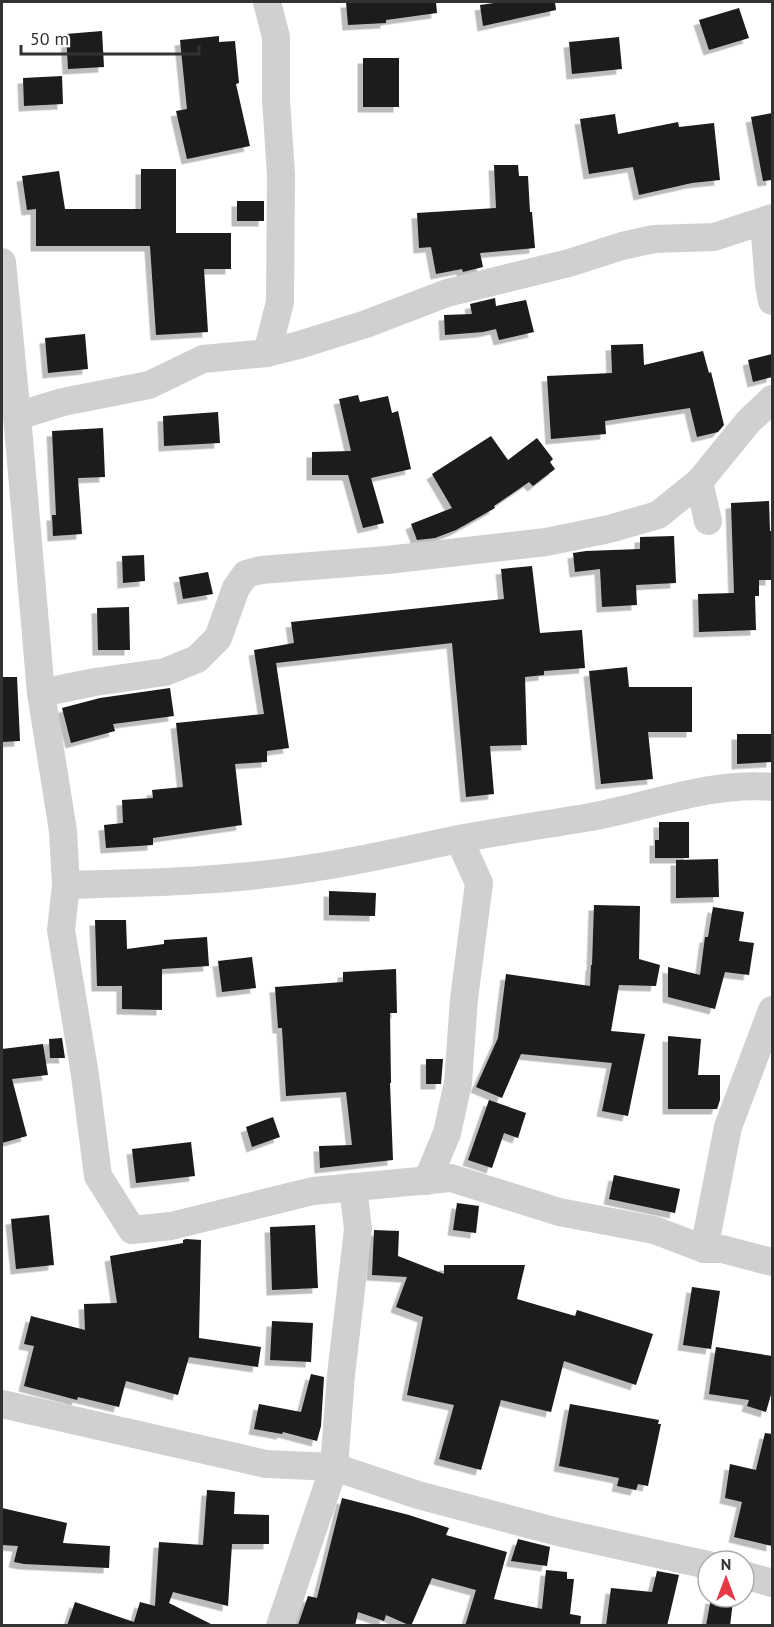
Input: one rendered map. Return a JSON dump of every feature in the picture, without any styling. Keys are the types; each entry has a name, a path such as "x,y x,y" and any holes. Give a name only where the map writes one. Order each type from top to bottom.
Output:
{"street":[{"path":"267,2 276,37 276,99 281,175 280,302 267,353"},
{"path":"17,416 63,402 149,385 203,359 267,353 299,345 366,324 447,293 569,263 622,246 654,239 714,237 768,220 769,285 772,301"},
{"path":"2,262 41,693 63,831 66,885 61,930 85,1076 98,1176 132,1230 171,1226 313,1191 451,1178 559,1212 654,1230 704,1249 722,1249 772,1262"},
{"path":"280,302 299,345"},
{"path":"41,693 95,682 165,672 197,659 218,638 236,588 246,574 261,570 387,560 546,542 609,529 657,514 699,482 748,422 772,399"},
{"path":"699,482 708,521"},
{"path":"66,885 183,882 309,869 390,855 459,839 605,815 699,793 751,785 772,787"},
{"path":"427,1181 447,1133 458,1083 464,999 479,883 459,839"},
{"path":"704,1249 728,1126 772,1010"},
{"path":"280,1626 334,1467 341,1375 358,1229 353,1188"},
{"path":"2,1404 266,1464 334,1467 418,1496 558,1532 696,1562"},
{"path":"756,1578 772,1583"}],"building":[{"path":"346,2 436,2 437,13 386,20 386,23 348,25"},
{"path":"501,2 555,2 556,10 483,26 480,5"},
{"path":"739,8 749,38 709,50 699,20"},
{"path":"102,31 104,67 68,69 66,34"},
{"path":"219,36 219,42 235,41 239,83 236,84 250,146 187,159 176,111 187,109 180,40"},
{"path":"619,37 622,69 572,74 569,42"},
{"path":"363,58 399,58 399,107 363,107"},
{"path":"62,76 63,104 24,106 23,78"},
{"path":"772,113 772,180 763,181 751,117"},
{"path":"615,114 618,134 678,122 679,127 714,123 720,180 692,183 639,195 633,167 589,174 580,119"},
{"path":"494,165 518,165 519,176 528,176 535,248 480,253 483,267 463,272 462,269 436,274 431,247 419,248 417,213 496,208"},
{"path":"141,169 176,169 176,233 231,233 231,269 204,269 208,332 156,335 150,246 36,246 36,209 27,210 22,176 59,171 65,209 141,209"},
{"path":"237,201 264,201 264,221 237,221"},
{"path":"495,298 496,306 526,300 534,332 499,340 496,329 445,335 444,315 472,314 470,304"},
{"path":"85,334 88,369 48,373 45,338"},
{"path":"643,344 644,365 703,351 709,373 711,372 724,425 718,432 697,437 690,408 605,421 606,434 551,439 547,376 612,373 611,345"},
{"path":"772,354 772,377 753,382 748,360"},
{"path":"358,395 360,402 388,396 392,413 398,411 411,469 371,478 384,523 363,528 348,475 312,475 312,452 351,451 339,399"},
{"path":"218,412 220,443 164,446 163,416"},
{"path":"103,428 105,477 78,478 82,534 53,536 52,515 56,515 52,431"},
{"path":"491,436 508,460 537,438 553,459 550,462 555,469 533,486 529,482 494,506 495,508 456,530 435,538 417,540 411,524 452,508 432,474"},
{"path":"769,501 770,531 772,531 771,580 759,580 759,596 755,596 756,630 699,632 698,594 734,593 731,503"},
{"path":"674,536 676,583 636,585 637,605 602,607 600,569 575,572 573,553 640,549 640,537"},
{"path":"144,555 145,581 123,583 122,556"},
{"path":"532,566 540,633 582,630 585,668 544,671 544,675 525,677 527,745 490,746 494,794 466,797 452,643 276,663 289,748 267,751 267,762 235,764 242,825 153,838 153,845 106,848 104,825 123,823 122,800 153,798 152,790 183,787 176,723 264,714 254,650 294,643 291,622 504,599 501,569"},
{"path":"208,572 213,594 183,599 179,577"},
{"path":"129,607 130,650 98,650 97,608"},
{"path":"627,667 629,687 692,687 692,732 648,732 653,779 601,784 589,671"},
{"path":"2,677 17,677 20,741 2,742"},
{"path":"170,688 174,716 113,724 115,731 71,743 62,708 100,698"},
{"path":"737,734 772,734 772,762 737,764"},
{"path":"659,822 689,822 689,858 655,858 655,840 659,840"},
{"path":"718,859 719,897 676,898 676,860"},
{"path":"329,891 376,893 375,916 329,915"},
{"path":"594,905 640,906 639,959 660,965 656,986 619,985 611,1031 645,1034 628,1116 602,1111 612,1063 521,1054 502,1098 476,1087 498,1038 506,974 590,986"},
{"path":"713,907 744,912 739,941 754,943 749,975 725,972 715,1009 668,997 668,967 700,975 705,937 708,937"},
{"path":"95,920 126,920 127,949 164,944 164,940 207,937 209,966 162,969 162,1010 122,1009 122,986 97,986"},
{"path":"252,957 256,988 222,992 218,961"},
{"path":"396,969 397,1013 390,1013 393,1160 320,1168 319,1146 352,1145 346,1092 286,1096 282,1028 278,1028 275,987 343,982 343,972"},
{"path":"668,1036 701,1039 698,1075 720,1075 720,1100 717,1109 668,1109"},
{"path":"62,1038 65,1058 50,1058 49,1039"},
{"path":"43,1044 48,1075 12,1079 27,1136 2,1143 2,1049"},
{"path":"426,1059 443,1059 441,1084 426,1084"},
{"path":"489,1100 526,1113 518,1138 504,1133 492,1168 468,1160"},
{"path":"273,1117 280,1137 252,1147 246,1127"},
{"path":"191,1142 195,1176 136,1183 132,1149"},
{"path":"614,1175 680,1189 675,1213 609,1199"},
{"path":"457,1203 479,1206 476,1233 453,1230"},
{"path":"49,1215 54,1265 16,1269 11,1219"},
{"path":"315,1225 318,1288 272,1290 270,1227"},
{"path":"374,1230 399,1231 398,1256 444,1274 444,1265 525,1265 517,1299 575,1316 577,1310 653,1334 636,1385 564,1361 551,1412 501,1400 481,1470 439,1459 454,1405 407,1395 423,1317 396,1307 407,1277 372,1275"},
{"path":"186,1239 201,1240 199,1338 261,1347 258,1367 189,1357 178,1395 126,1381 119,1407 78,1397 77,1400 24,1386 34,1346 24,1344 31,1316 85,1330 84,1304 117,1303 110,1256 183,1243"},
{"path":"692,1287 720,1291 711,1349 683,1345"},
{"path":"272,1321 313,1323 311,1362 270,1360"},
{"path":"716,1347 772,1356 772,1391 766,1412 747,1406 749,1400 709,1394"},
{"path":"311,1374 324,1377 321,1426 317,1441 283,1432 282,1434 254,1429 259,1404 301,1412"},
{"path":"570,1404 659,1420 658,1424 661,1424 648,1486 638,1484 636,1490 617,1486 619,1478 559,1466"},
{"path":"765,1433 772,1434 772,1546 734,1537 742,1502 725,1498 730,1464 756,1470"},
{"path":"207,1490 235,1492 234,1514 269,1515 269,1544 232,1544 228,1606 173,1592 169,1603 215,1626 67,1626 75,1602 134,1622 140,1602 155,1606 159,1542 203,1545"},
{"path":"342,1498 449,1528 446,1535 507,1552 494,1599 542,1609 546,1570 567,1572 567,1579 574,1579 570,1614 581,1616 580,1626 465,1626 476,1590 432,1578 411,1626 386,1615 384,1621 358,1612 355,1626 298,1625 308,1596 317,1598"},
{"path":"2,1508 67,1523 63,1543 110,1546 109,1568 14,1562 18,1546 2,1545"},
{"path":"518,1539 550,1547 547,1566 511,1561"},
{"path":"657,1571 679,1575 667,1626 606,1626 611,1588 652,1592"},
{"path":"709,1609 732,1609 730,1626 706,1626"}]}
